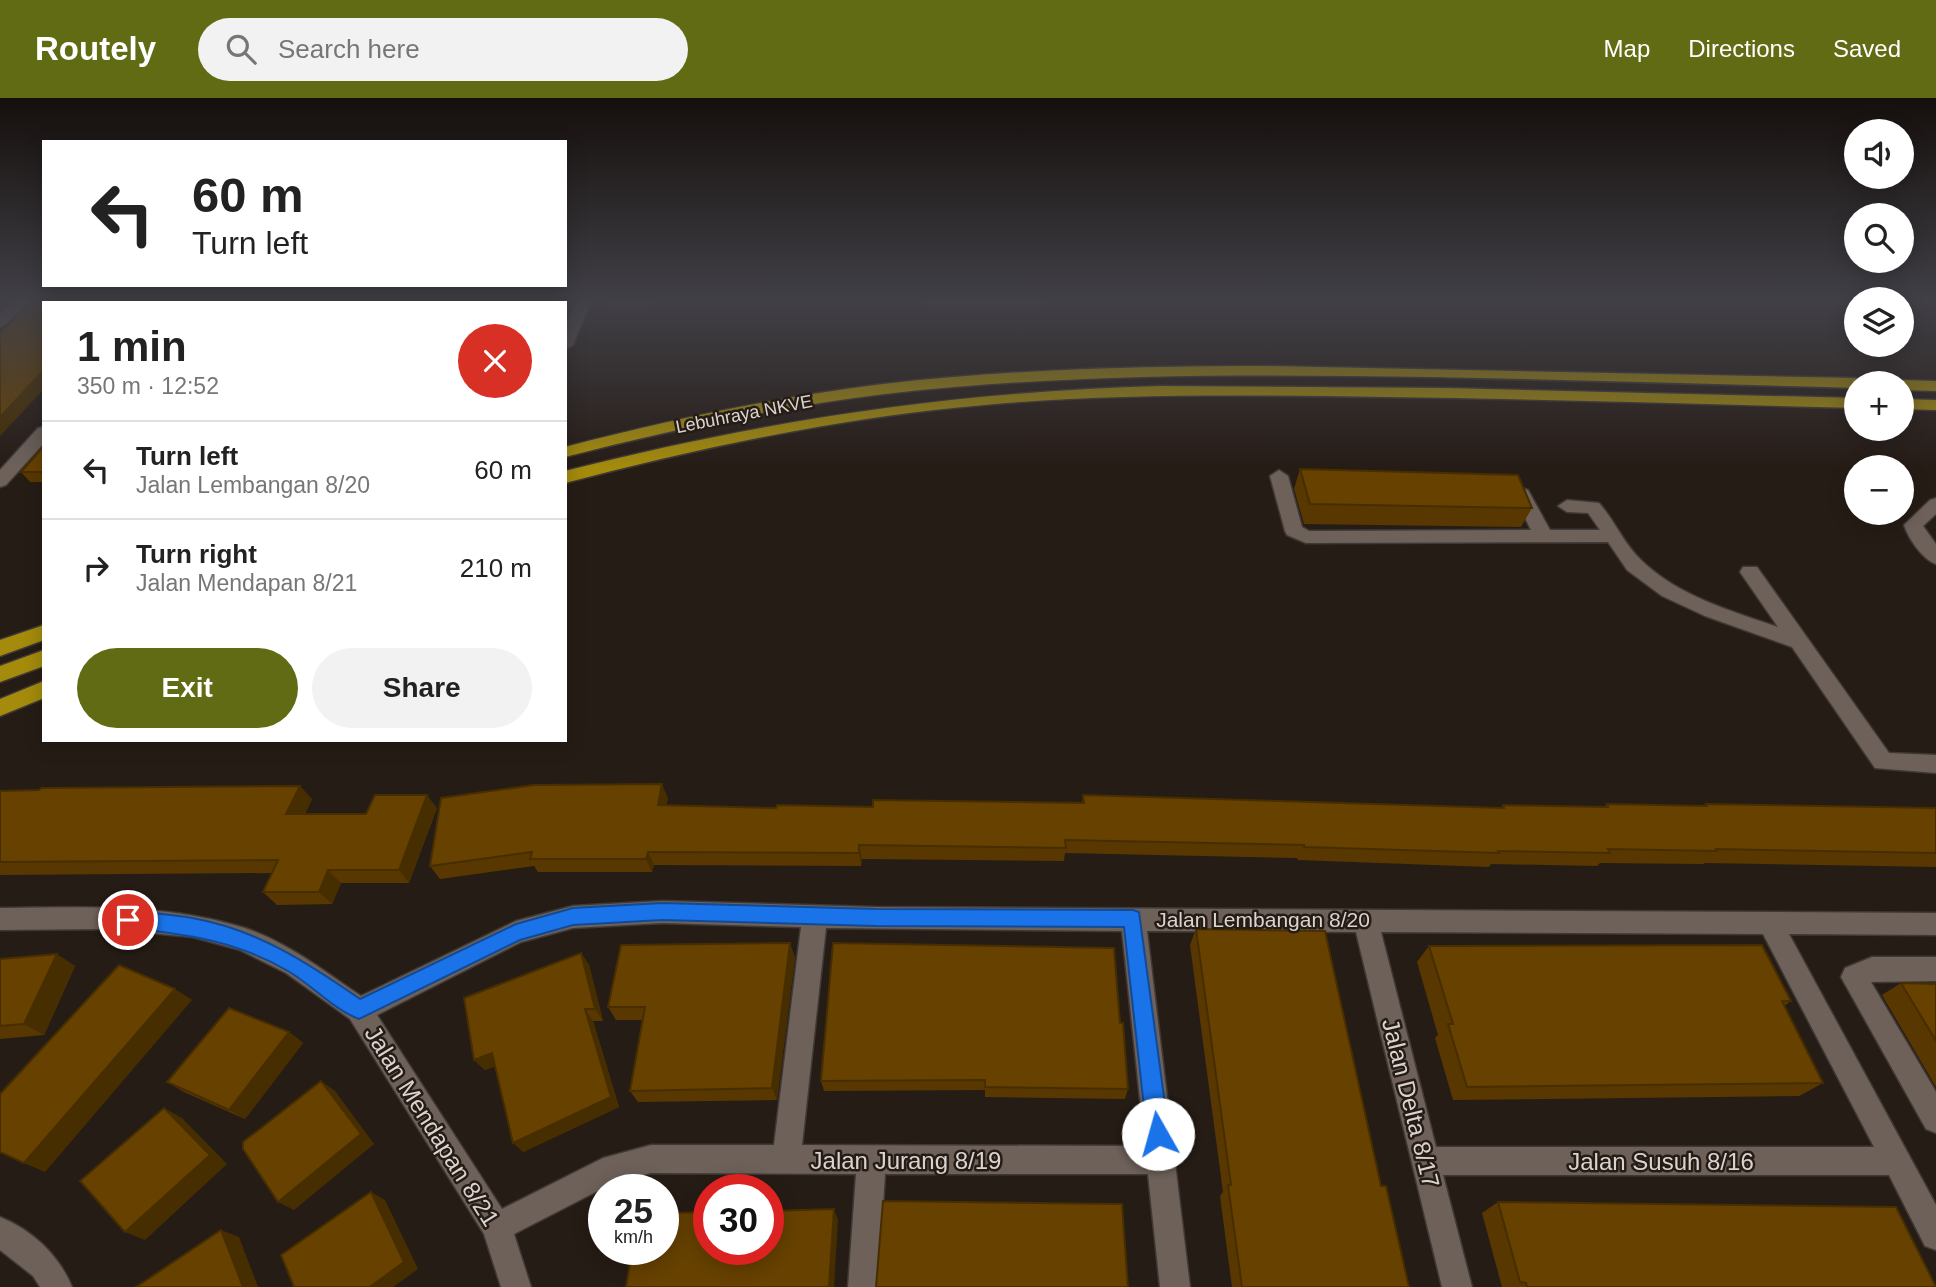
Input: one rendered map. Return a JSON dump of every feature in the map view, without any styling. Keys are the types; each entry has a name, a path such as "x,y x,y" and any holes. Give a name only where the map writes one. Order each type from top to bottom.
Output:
{"highway":[{"name":"Lebuhraya NKVE","path":"567,451 655,428 793,402 886,389 995,379 1158,371 1281,370 1844,383"},
{"path":"1914,385 1936,386"},
{"name":"Lebuhraya NKVE","path":"567,477 760,431 940,405 1164,392 1313,390 1844,403"},
{"path":"1914,404 1936,405"},
{"path":"567,490 760,431"},
{"path":"4,647 42,633"},
{"path":"0,674 42,659"},
{"path":"0,708 42,690"}],"street":[{"path":"0,481 42,434"},
{"path":"1279,476 1294,531 1306,537 1612,536"},
{"path":"1522,494 1544,537"},
{"path":"1936,504 1913,525 1914,531 1936,556"},
{"path":"1567,506 1593,507 1631,562 1661,584 1719,615 1800,642"},
{"path":"1750,572 1884,762 1936,764"},
{"name":"Jalan Lembangan 8/20","path":"359,1010 516,932 573,916 662,912 815,916 1936,924"},
{"path":"786,1160 815,916"},
{"name":"Jalan Mendapan 8/21","path":"0,919 106,918 193,926 244,940 295,965 359,1010 497,1227 516,1287"},
{"path":"1133,918 1175,1287"},
{"name":"Jalan Delta 8/17","path":"1365,919 1457,1287"},
{"path":"1769,922 1936,1235"},
{"path":"1936,969 1872,969 1854,977 1936,1119"},
{"name":"Jalan Jurang 8/19","path":"497,1227 613,1168 651,1159 1161,1160"},
{"path":"863,1287 871,1160"},
{"name":"Jalan Susuh 8/16","path":"1426,1161 1897,1161"},
{"path":"0,1232 44,1265 57,1287"}],"building":[{"path":"0,356 42,356 42,372 0,417"},
{"path":"42,448 42,472 21,472"},
{"path":"1300,469 1518,475 1532,508 1310,504"},
{"path":"662,784 658,805 776,808 777,805 873,807 873,800 1084,803 1083,795 1504,808 1503,805 1608,807 1607,804 1707,806 1706,804 1936,808 1936,853 1608,849 1610,853 1498,851 1499,853 1304,845 1065,840 1066,848 859,845 859,853 648,852 646,859 530,859 532,852 430,866 441,798 534,785"},
{"path":"300,786 286,814 366,814 375,795 427,795 399,870 328,870 319,892 263,892 278,860 0,862 0,791 41,788"},
{"path":"1196,929 1325,931 1381,1186 1386,1186 1409,1287 1242,1287"},
{"path":"790,943 772,1088 630,1091 645,1007 608,1007 621,945"},
{"path":"833,943 1114,948 1128,1089 985,1087 985,1080 821,1081"},
{"path":"1762,945 1791,1001 1782,1001 1823,1083 1467,1087 1448,1024 1453,1024 1429,946"},
{"path":"581,953 595,1009 585,1009 611,1097 513,1143 492,1053 474,1060 464,998"},
{"path":"57,954 24,1024 0,1026 0,959"},
{"path":"119,965 175,989 24,1163 0,1152 0,1094"},
{"path":"1901,983 1936,984 1936,1041"},
{"path":"229,1008 289,1032 229,1110 167,1082"},
{"path":"321,1081 361,1134 278,1202 243,1149 243,1142"},
{"path":"164,1108 210,1155 125,1232 80,1181"},
{"path":"371,1192 404,1262 370,1287 294,1287 281,1255"},
{"path":"883,1201 1122,1204 1128,1287 876,1287"},
{"path":"1498,1202 1896,1207 1936,1287 1527,1287 1526,1283 1520,1282"},
{"path":"834,1209 829,1287 626,1287 630,1265 679,1265 679,1213 693,1212 693,1265 784,1265 784,1211"},
{"path":"221,1230 243,1287 136,1287"}],"route":[{"path":"128,920 193,926 244,940 295,965 359,1010 516,932 573,916 662,912 875,918 1133,918 1158,1134"}]}
